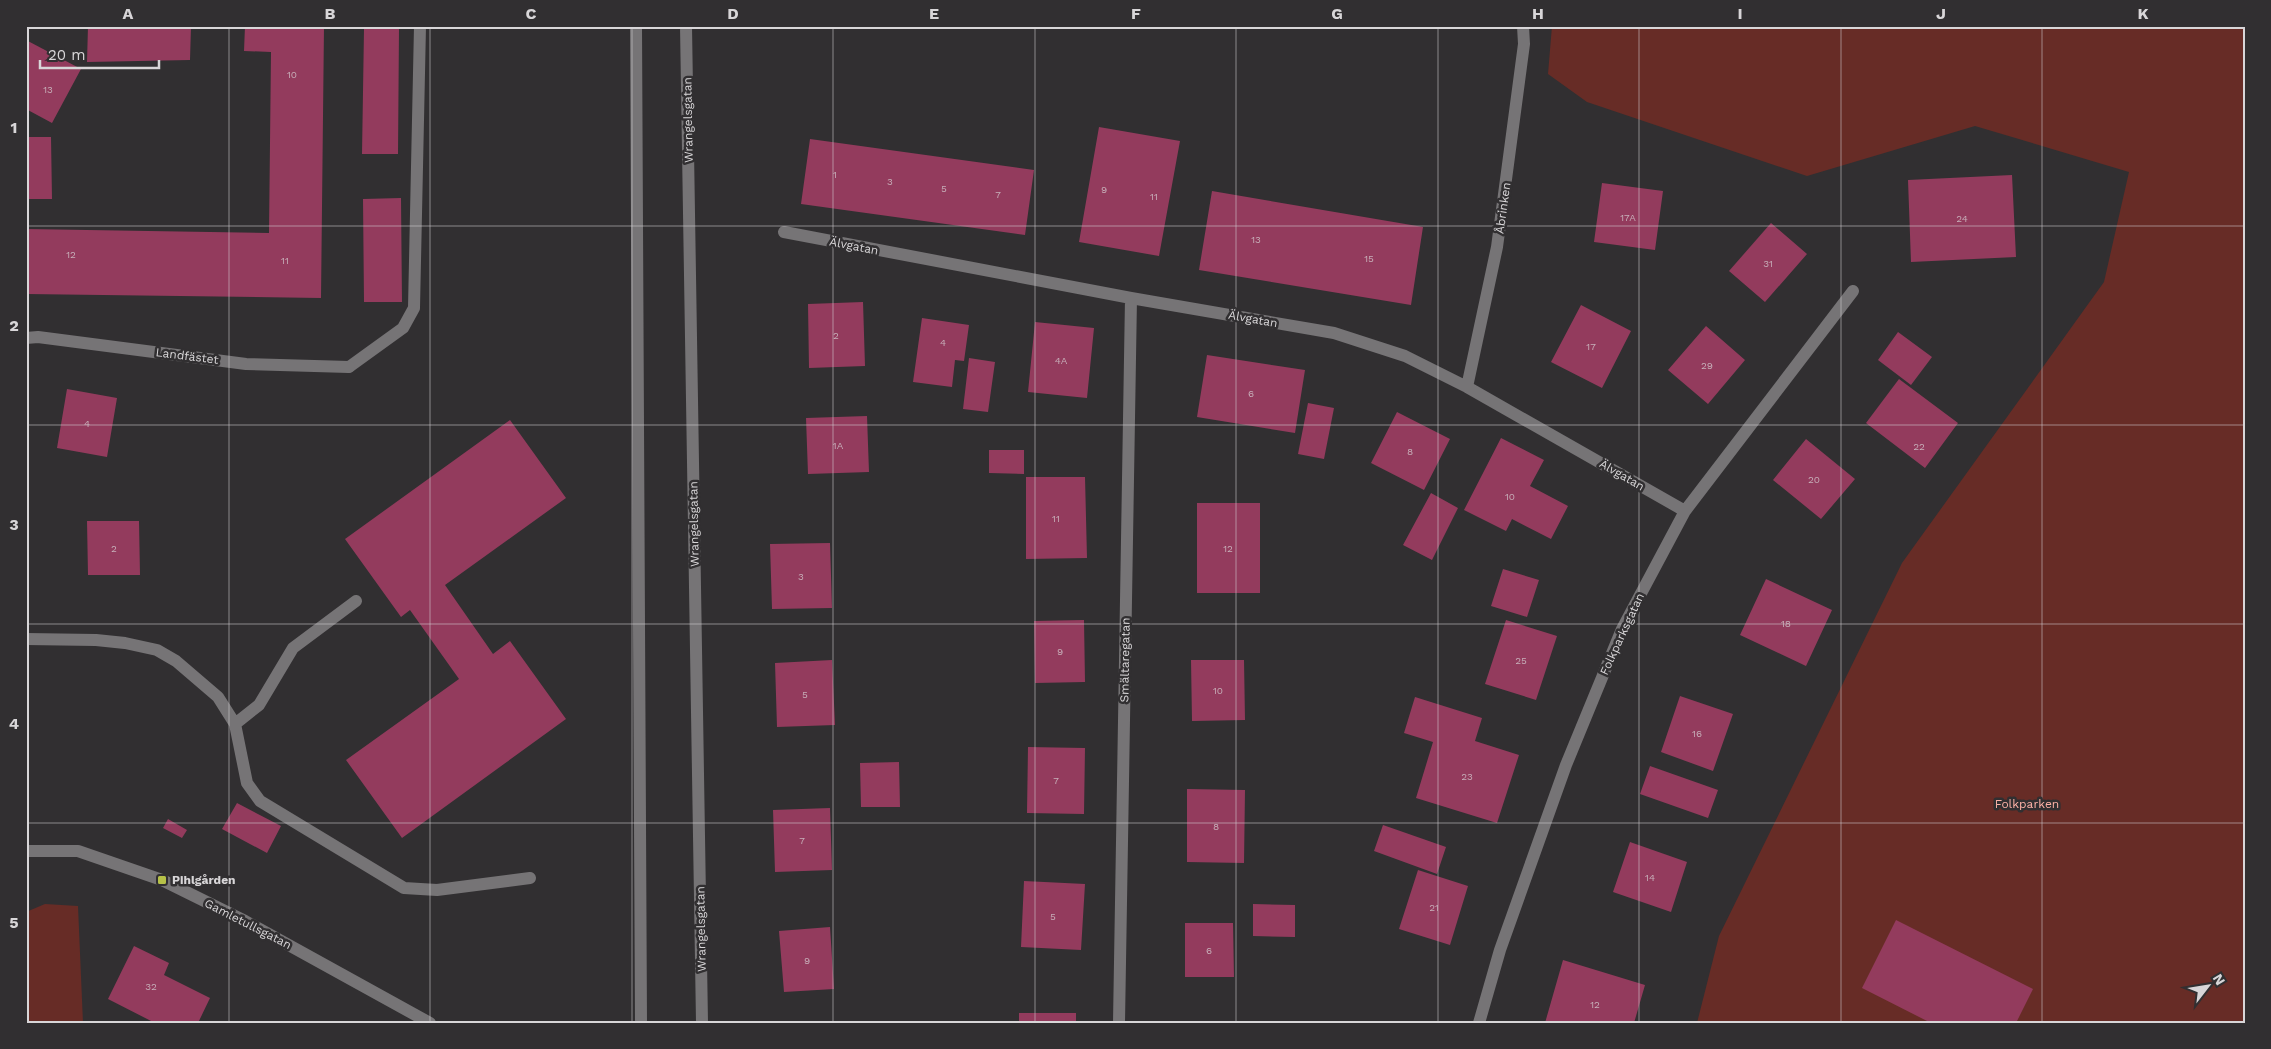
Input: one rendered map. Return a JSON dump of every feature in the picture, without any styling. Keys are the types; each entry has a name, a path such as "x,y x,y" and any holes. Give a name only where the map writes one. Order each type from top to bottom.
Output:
{"street":[{"name":"Landfästet","path":"26,338 38,337 246,364 349,367 403,328 414,308 420,26"},
{"path":"636,26 641,1023"},
{"name":"Wrangelsgatan","path":"686,26 702,1023"},
{"name":"Åbrinken","path":"1467,387 1497,247 1524,44 1523,26"},
{"name":"Älvgatan","path":"784,232 1131,298 1334,333 1405,356 1467,387 1685,511"},
{"name":"Folkparksgatan","path":"1479,1023 1500,950 1566,765 1622,629 1685,511 1853,291"},
{"name":"Smältaregatan","path":"1119,1023 1131,298"},
{"path":"235,724 259,705 293,648 356,601"},
{"path":"26,639 96,640 125,643 158,650 176,661 218,697 235,724 247,783 260,801 404,888 437,890 530,878"},
{"name":"Gamletullsgatan","path":"26,851 78,851 162,880 245,920 430,1023"}],"green space":[{"name":"Folkparken","path":"1552,26 2245,26 2245,1023 1697,1023 1719,936 1902,563 2104,282 2129,172 1975,126 1807,176 1587,102 1548,74"},
{"path":"45,904 78,906 83,1023 26,1023 26,912"}],"building":[{"path":"88,26 191,26 190,60 87,62"},
{"path":"245,26 324,26 321,298 26,294 26,229 269,233 271,52 244,51"},
{"path":"364,29 399,29 398,154 362,154"},
{"path":"26,40 81,69 52,123 26,109"},
{"path":"1099,127 1180,141 1159,256 1079,242"},
{"path":"26,137 51,137 52,199 26,199"},
{"path":"810,139 1034,170 1025,235 801,204"},
{"path":"2012,175 2016,257 1911,262 1908,180"},
{"path":"1602,183 1663,191 1655,250 1594,242"},
{"path":"1212,191 1423,227 1411,305 1199,270"},
{"path":"401,198 402,302 364,302 363,199"},
{"path":"1771,223 1807,254 1765,302 1729,271"},
{"path":"863,302 865,366 809,368 808,304"},
{"path":"1581,305 1631,331 1602,388 1551,362"},
{"path":"922,318 969,325 964,361 955,360 952,387 913,382"},
{"path":"1035,322 1094,328 1087,398 1028,392"},
{"path":"1706,326 1745,360 1708,404 1668,370"},
{"path":"1898,332 1932,357 1911,385 1878,360"},
{"path":"1207,355 1305,370 1295,433 1197,417"},
{"path":"969,358 995,362 988,412 963,409"},
{"path":"1899,379 1958,423 1925,468 1866,423"},
{"path":"67,389 117,398 107,457 57,448"},
{"path":"1308,403 1334,408 1324,459 1298,454"},
{"path":"1397,412 1450,439 1424,490 1371,463"},
{"path":"867,416 869,472 808,474 806,418"},
{"path":"510,420 566,498 445,585 493,654 510,641 566,719 402,838 346,760 459,679 410,610 401,617 345,539"},
{"path":"1501,438 1544,460 1530,486 1568,506 1551,539 1512,519 1506,531 1464,510"},
{"path":"1806,439 1855,479 1821,519 1773,480"},
{"path":"989,450 1024,450 1024,474 989,473"},
{"path":"1026,477 1085,477 1087,558 1026,559"},
{"path":"1431,493 1458,508 1432,560 1403,545"},
{"path":"1197,503 1260,503 1260,593 1197,593"},
{"path":"87,521 139,521 140,575 88,575"},
{"path":"830,543 832,608 772,609 770,544"},
{"path":"1503,569 1539,580 1527,617 1491,606"},
{"path":"1766,579 1832,610 1806,666 1740,635"},
{"path":"1084,620 1085,682 1035,683 1034,621"},
{"path":"1506,620 1557,636 1536,700 1485,684"},
{"path":"832,660 835,725 777,727 775,663"},
{"path":"1191,660 1244,660 1245,720 1192,721"},
{"path":"1680,696 1733,714 1713,771 1661,752"},
{"path":"1415,697 1482,718 1475,741 1519,755 1497,823 1416,798 1433,742 1404,733"},
{"path":"1028,747 1085,748 1084,814 1027,813"},
{"path":"899,762 900,807 861,807 860,763"},
{"path":"1650,766 1718,790 1708,818 1640,794"},
{"path":"1187,789 1245,790 1244,863 1187,862"},
{"path":"237,803 281,826 267,853 222,829"},
{"path":"830,808 832,870 775,872 773,810"},
{"path":"168,819 187,830 182,838 163,828"},
{"path":"1383,825 1446,847 1437,874 1374,851"},
{"path":"1630,842 1687,862 1671,912 1613,892"},
{"path":"1418,870 1468,886 1450,945 1399,929"},
{"path":"1024,881 1085,884 1081,950 1021,947"},
{"path":"1253,904 1295,905 1295,937 1253,936"},
{"path":"1896,920 2033,989 2016,1023 1931,1023 1862,988"},
{"path":"1185,923 1233,923 1234,977 1185,977"},
{"path":"830,927 834,989 784,992 779,931"},
{"path":"134,946 169,963 164,975 210,998 198,1023 155,1023 108,999"},
{"path":"1563,960 1645,985 1634,1023 1545,1023"},
{"path":"1019,1013 1076,1013 1076,1023 1019,1023"}],"place":[{"name":"Pihlgården","path":"162,880"}]}
